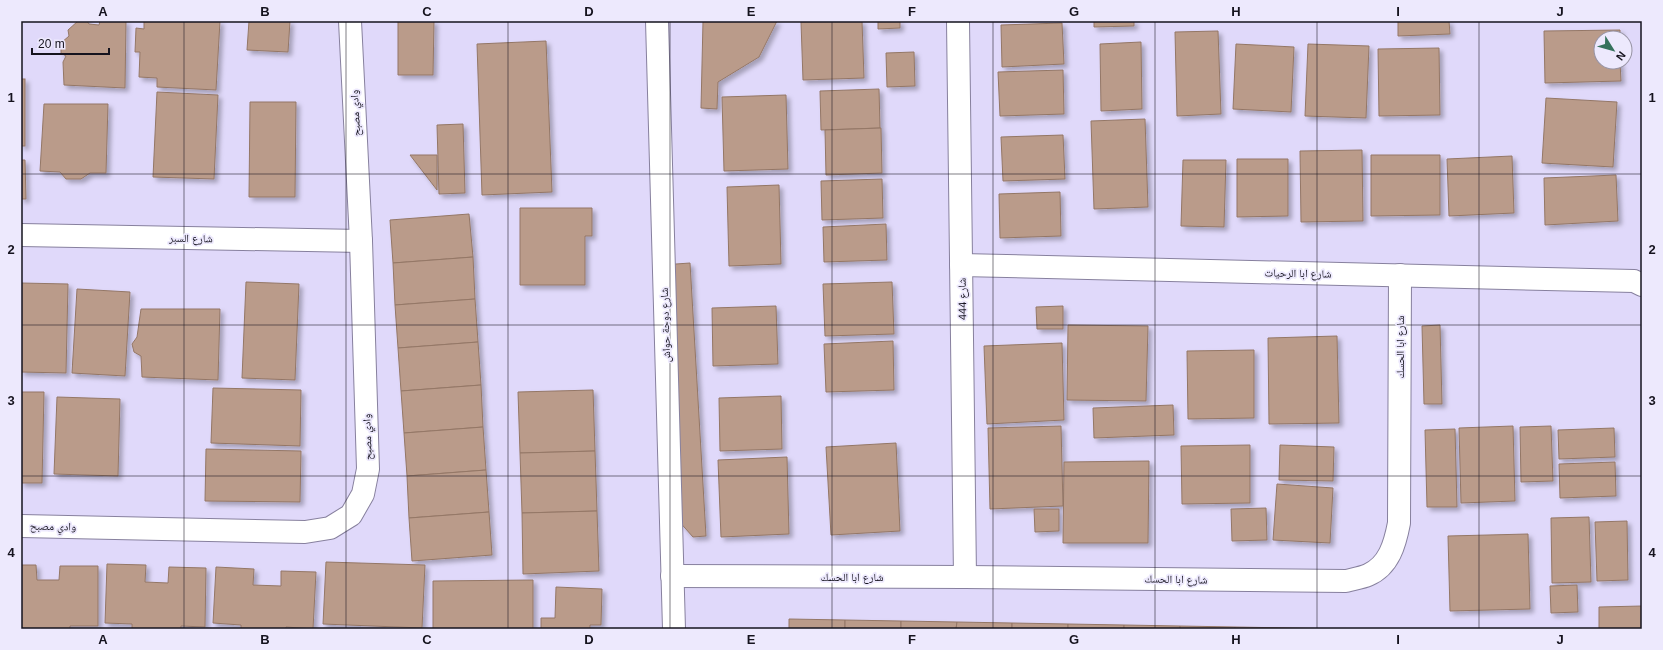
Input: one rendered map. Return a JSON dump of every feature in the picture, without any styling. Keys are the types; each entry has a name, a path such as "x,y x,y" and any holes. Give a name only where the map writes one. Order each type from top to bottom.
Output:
{"street":[{"name":"وادي مصبح","path":"21,526 305,532 330,528 351,515 363,494 368,469 361,241 350,21"},
{"name":"شارع دوحة حواش","path":"657,21 674,629"},
{"name":"شارع 444","path":"958,21 965,577"},
{"name":"شارع السبر","path":"21,235 361,241"},
{"name":"شارع ابا الرحيات","path":"961,265 1639,281"},
{"name":"شارع ابا الحسك","path":"672,576 1346,581 1368,575 1384,563 1394,547 1399,523 1400,275"}],"building":[{"path":"78,21 87,21 89,24 99,25 100,21 126,21 125,88 64,85 63,62 66,56 61,53 61,43 69,36 68,30"},
{"path":"144,21 220,21 216,90 157,87 157,78 139,77 140,52 135,52 136,28 144,29"},
{"path":"249,21 290,21 288,52 247,50"},
{"path":"398,21 434,21 433,75 398,75"},
{"path":"703,21 777,21 759,57 718,82 717,109 701,108"},
{"path":"862,21 864,78 803,80 801,22"},
{"path":"878,21 900,21 900,28 878,29"},
{"path":"1094,21 1134,21 1134,26 1094,27"},
{"path":"1398,21 1449,21 1450,34 1398,36"},
{"path":"1062,23 1064,64 1002,67 1001,25"},
{"path":"1593,30 1593,70 1620,70 1621,81 1545,83 1544,31"},
{"path":"1218,31 1221,114 1177,116 1175,32"},
{"path":"546,41 552,192 482,195 477,44"},
{"path":"1141,42 1142,109 1101,111 1100,44"},
{"path":"1236,44 1294,47 1291,112 1233,109"},
{"path":"1308,44 1369,46 1366,118 1305,116"},
{"path":"1439,48 1440,115 1379,116 1378,49"},
{"path":"914,52 915,86 887,87 886,53"},
{"path":"1063,70 1064,114 1000,116 998,72"},
{"path":"21,79 25,79 25,146 21,146"},
{"path":"879,89 880,128 821,130 820,91"},
{"path":"157,92 218,95 214,179 153,177"},
{"path":"786,95 788,169 724,171 722,97"},
{"path":"1546,98 1617,102 1613,167 1542,163"},
{"path":"250,102 296,102 295,197 249,197"},
{"path":"44,104 108,104 106,173 90,173 81,179 66,179 60,172 40,171"},
{"path":"1145,119 1148,207 1094,209 1091,121"},
{"path":"463,124 465,193 439,194 437,125"},
{"path":"881,128 882,173 826,175 825,130"},
{"path":"1063,135 1065,179 1003,181 1001,137"},
{"path":"1362,150 1363,221 1301,222 1300,151"},
{"path":"410,155 437,155 437,190"},
{"path":"1371,155 1440,155 1440,215 1371,216"},
{"path":"1512,156 1514,213 1449,216 1447,159"},
{"path":"1237,159 1288,159 1288,216 1237,217"},
{"path":"21,160 25,160 26,199 21,199"},
{"path":"1183,160 1226,160 1224,227 1181,226"},
{"path":"1616,175 1618,221 1545,225 1544,178"},
{"path":"882,179 883,218 822,220 821,181"},
{"path":"779,185 781,264 729,266 727,187"},
{"path":"1060,192 1061,236 1000,238 999,194"},
{"path":"520,208 592,208 592,236 585,236 585,285 520,285"},
{"path":"469,214 473,257 393,263 390,220"},
{"path":"886,224 887,260 824,262 823,227"},
{"path":"473,257 475,299 395,305 393,263"},
{"path":"690,263 706,536 693,537 677,519 662,265"},
{"path":"246,282 299,284 295,380 242,378"},
{"path":"892,282 894,334 825,336 823,284"},
{"path":"21,283 68,284 66,373 21,372"},
{"path":"77,289 130,292 125,376 72,373"},
{"path":"475,299 478,342 398,348 395,305"},
{"path":"776,306 778,364 713,366 712,308"},
{"path":"1063,306 1063,329 1037,329 1036,307"},
{"path":"141,309 220,309 218,380 142,377 141,356 134,352 132,344 137,337"},
{"path":"1068,325 1148,326 1146,401 1067,400"},
{"path":"1440,325 1442,404 1424,404 1422,326"},
{"path":"1337,336 1339,423 1269,424 1268,338"},
{"path":"893,341 894,390 826,392 824,344"},
{"path":"478,342 481,385 401,391 398,348"},
{"path":"1062,343 1064,420 987,424 984,346"},
{"path":"1254,350 1254,418 1188,419 1187,351"},
{"path":"481,385 483,427 404,433 401,391"},
{"path":"213,388 301,390 300,446 211,443"},
{"path":"593,390 595,451 520,453 518,392"},
{"path":"21,392 44,392 42,483 21,483"},
{"path":"781,396 782,449 720,451 719,398"},
{"path":"57,397 120,399 118,476 54,474"},
{"path":"1173,405 1174,435 1094,438 1093,408"},
{"path":"1061,426 1063,506 990,509 988,428"},
{"path":"1513,426 1515,501 1461,503 1459,428"},
{"path":"1551,426 1553,481 1521,482 1520,427"},
{"path":"483,427 486,470 407,476 404,433"},
{"path":"1614,428 1615,457 1559,459 1558,430"},
{"path":"1455,429 1457,507 1427,507 1425,430"},
{"path":"896,443 900,531 831,535 826,447"},
{"path":"1250,445 1250,503 1182,504 1181,446"},
{"path":"1280,445 1334,447 1333,481 1279,480"},
{"path":"206,449 301,451 300,502 205,501"},
{"path":"595,451 597,511 522,513 520,453"},
{"path":"787,457 789,534 721,537 718,460"},
{"path":"1149,461 1148,543 1063,543 1064,462"},
{"path":"1615,462 1616,496 1560,498 1559,464"},
{"path":"486,470 489,512 409,518 407,476"},
{"path":"1277,484 1333,488 1330,543 1273,540"},
{"path":"1266,508 1267,540 1232,541 1231,509"},
{"path":"1034,509 1059,509 1059,531 1035,532"},
{"path":"597,511 599,571 523,574 522,513"},
{"path":"489,512 492,555 412,561 409,518"},
{"path":"1589,517 1591,582 1552,583 1551,518"},
{"path":"1627,521 1628,580 1597,581 1595,522"},
{"path":"1528,534 1530,609 1450,611 1448,536"},
{"path":"326,562 425,565 422,628 323,624"},
{"path":"107,564 146,565 145,582 168,583 169,567 206,568 205,627 181,626 181,629 132,629 132,624 105,623"},
{"path":"21,565 36,565 37,580 59,580 60,566 98,566 98,626 70,626 70,629 21,629"},
{"path":"216,567 254,569 253,585 281,586 281,571 316,572 313,629 286,627 286,629 241,629 241,625 213,623"},
{"path":"533,580 533,629 433,629 433,581"},
{"path":"1577,585 1578,612 1551,613 1550,586"},
{"path":"556,587 602,589 601,625 590,625 590,629 541,629 541,618 555,618"},
{"path":"1642,606 1642,629 1599,629 1599,607"},
{"path":"789,619 845,620 845,629 789,629"},
{"path":"845,620 901,621 901,629 845,629"},
{"path":"901,621 957,622 956,629 901,629"},
{"path":"957,622 1012,623 1012,629 956,629"},
{"path":"1012,623 1068,624 1068,629 1012,629"},
{"path":"1068,624 1124,625 1124,629 1068,629"},
{"path":"1124,625 1180,626 1180,629 1124,629"},
{"path":"1180,626 1235,627 1235,629 1180,629"},
{"path":"1235,627 1291,628 1291,629 1235,629"},
{"path":"1291,628 1347,629 1291,629"}]}
